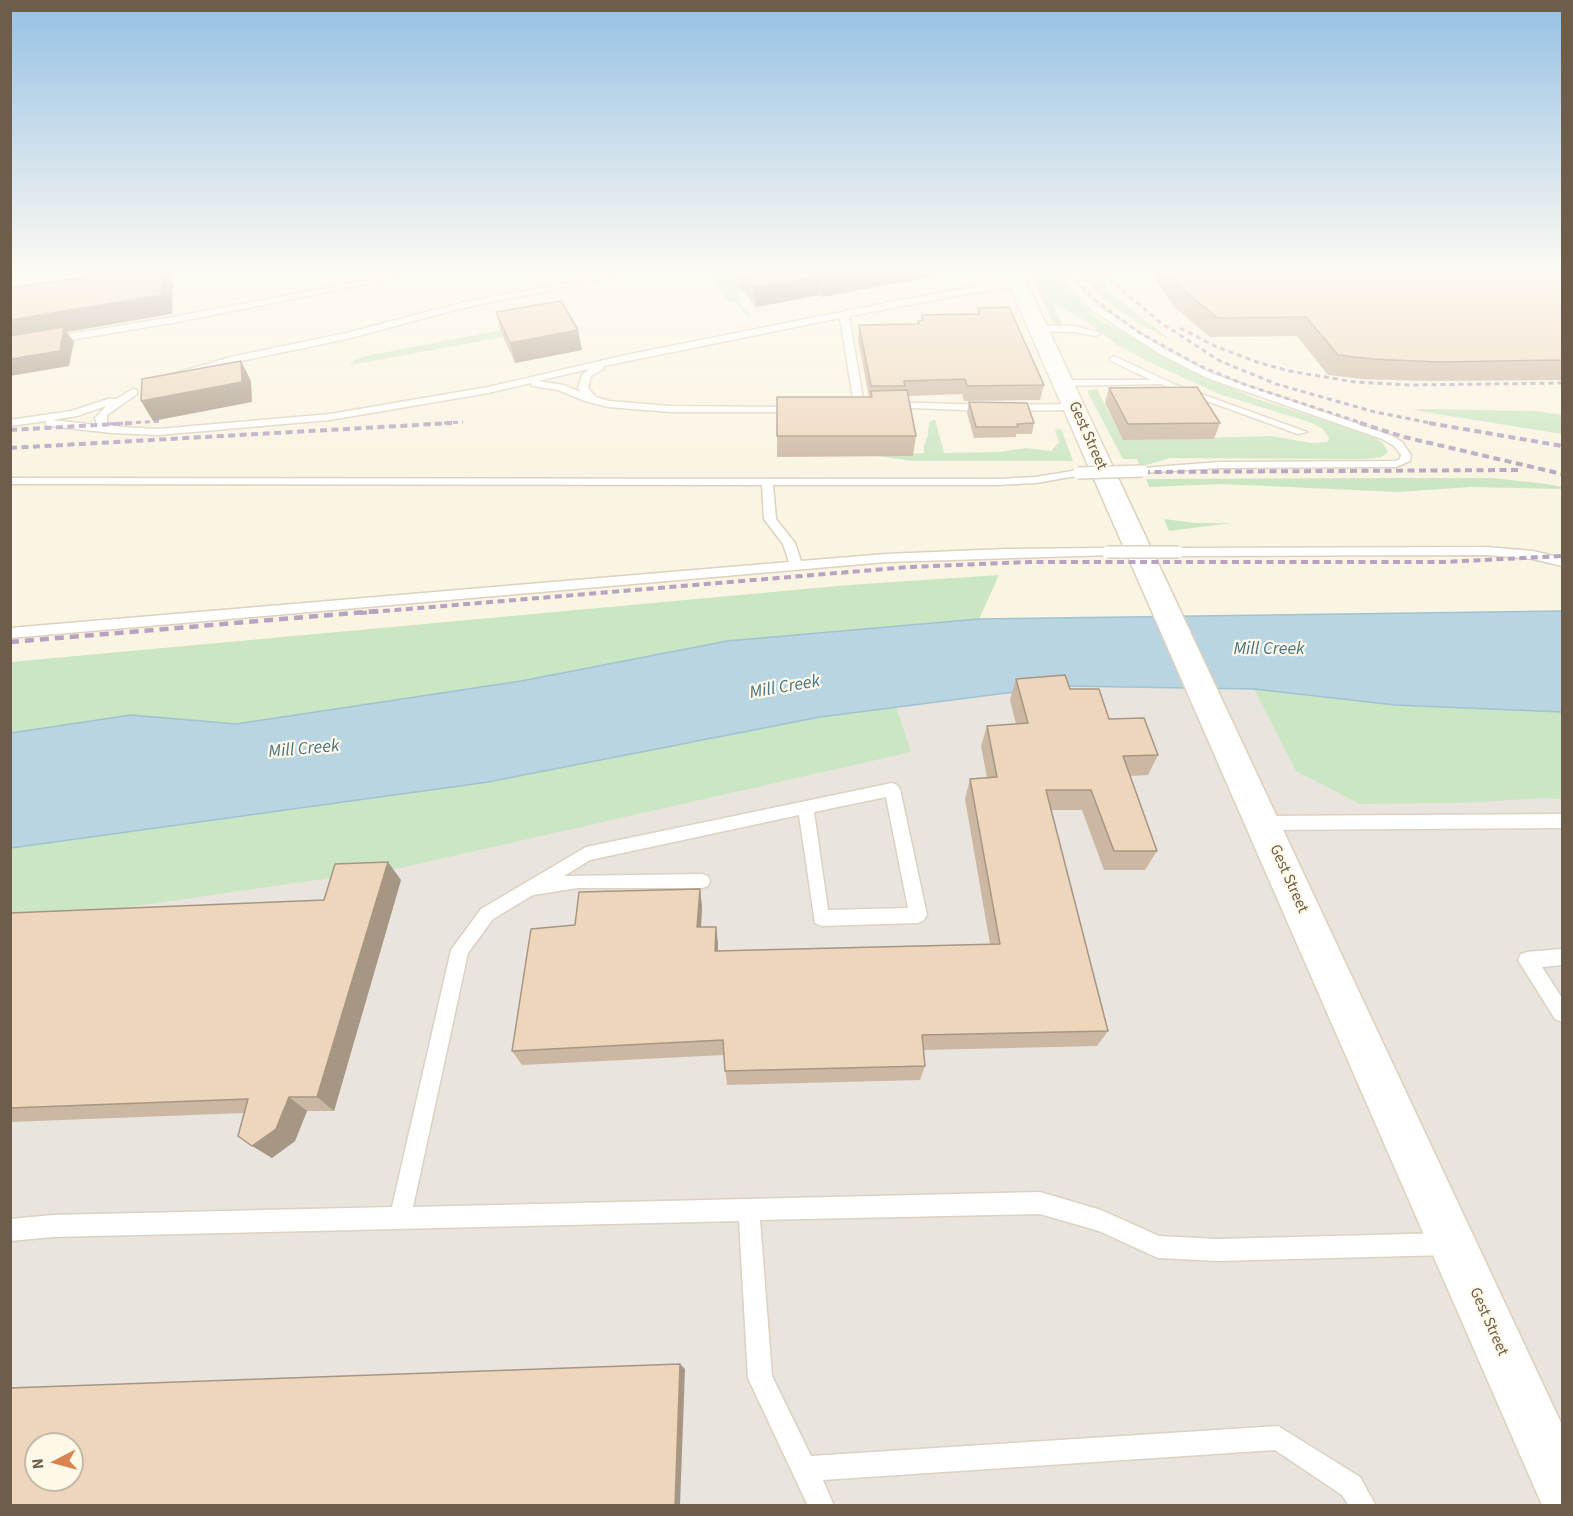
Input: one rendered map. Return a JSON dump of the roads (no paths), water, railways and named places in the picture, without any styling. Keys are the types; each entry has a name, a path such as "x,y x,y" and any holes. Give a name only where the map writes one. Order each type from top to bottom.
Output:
{"street":[{"name":"Gest Street","path":"1046,344 1563,1485"}],"lane":[{"path":"168,377 219,363 310,344"},
{"path":"10,423 51,423 136,431 222,428 330,417 434,401 698,344"},
{"path":"850,344 863,405 988,408 1074,406"},
{"path":"10,481 1013,482 1078,473 1143,471 1230,464 1391,464 1401,463 1406,455 1398,444 1386,437 1243,389 1150,344"},
{"path":"598,402 584,392 584,379 600,366 626,358"},
{"path":"1114,359 1162,383 1302,432"},
{"path":"1063,383 1162,383"},
{"path":"512,385 551,385 598,402 670,410 810,408"},
{"path":"136,431 110,428 102,425 100,421 103,413 112,405 145,386"},
{"path":"10,423 82,411 133,392"},
{"path":"767,481 770,519 789,543 796,565"},
{"path":"10,633 921,555 1107,552 1407,554 1486,551 1522,554 1563,562"},
{"path":"400,1217 460,950 487,915 586,854 892,789 918,915 821,918 806,808"},
{"path":"1263,823 1563,821"},
{"path":"530,888 578,880 702,882"},
{"path":"1563,957 1527,960 1563,1013"},
{"path":"10,1230 53,1226 1040,1203 1101,1221 1158,1246 1217,1250 1453,1244"},
{"path":"749,1209 760,1378 822,1506"},
{"path":"804,1469 1278,1438 1351,1486 1364,1506"}],"water":[{"name":"Mill Creek","path":"1562,611 1562,712 1395,705 1254,689 1061,686 820,717 488,782 11,848 11,733 131,715 236,724 521,681 727,641 979,619"}],"railway":[{"path":"1160,344 1200,366 1246,385 1365,424"},
{"path":"1193,344 1220,361 1276,384 1375,412 1436,424"},
{"path":"1211,344 1257,362 1289,371 1355,382 1411,385 1562,383"},
{"path":"109,424 162,421"},
{"path":"426,424 463,422"},
{"path":"10,430 134,423"},
{"path":"10,448 452,423"},
{"path":"1360,423 1404,437 1562,474"},
{"path":"1429,423 1562,446"},
{"path":"1143,472 1518,470"},
{"path":"360,613 909,567 1029,562 1444,562 1562,556"},
{"path":"10,642 378,611"}]}
